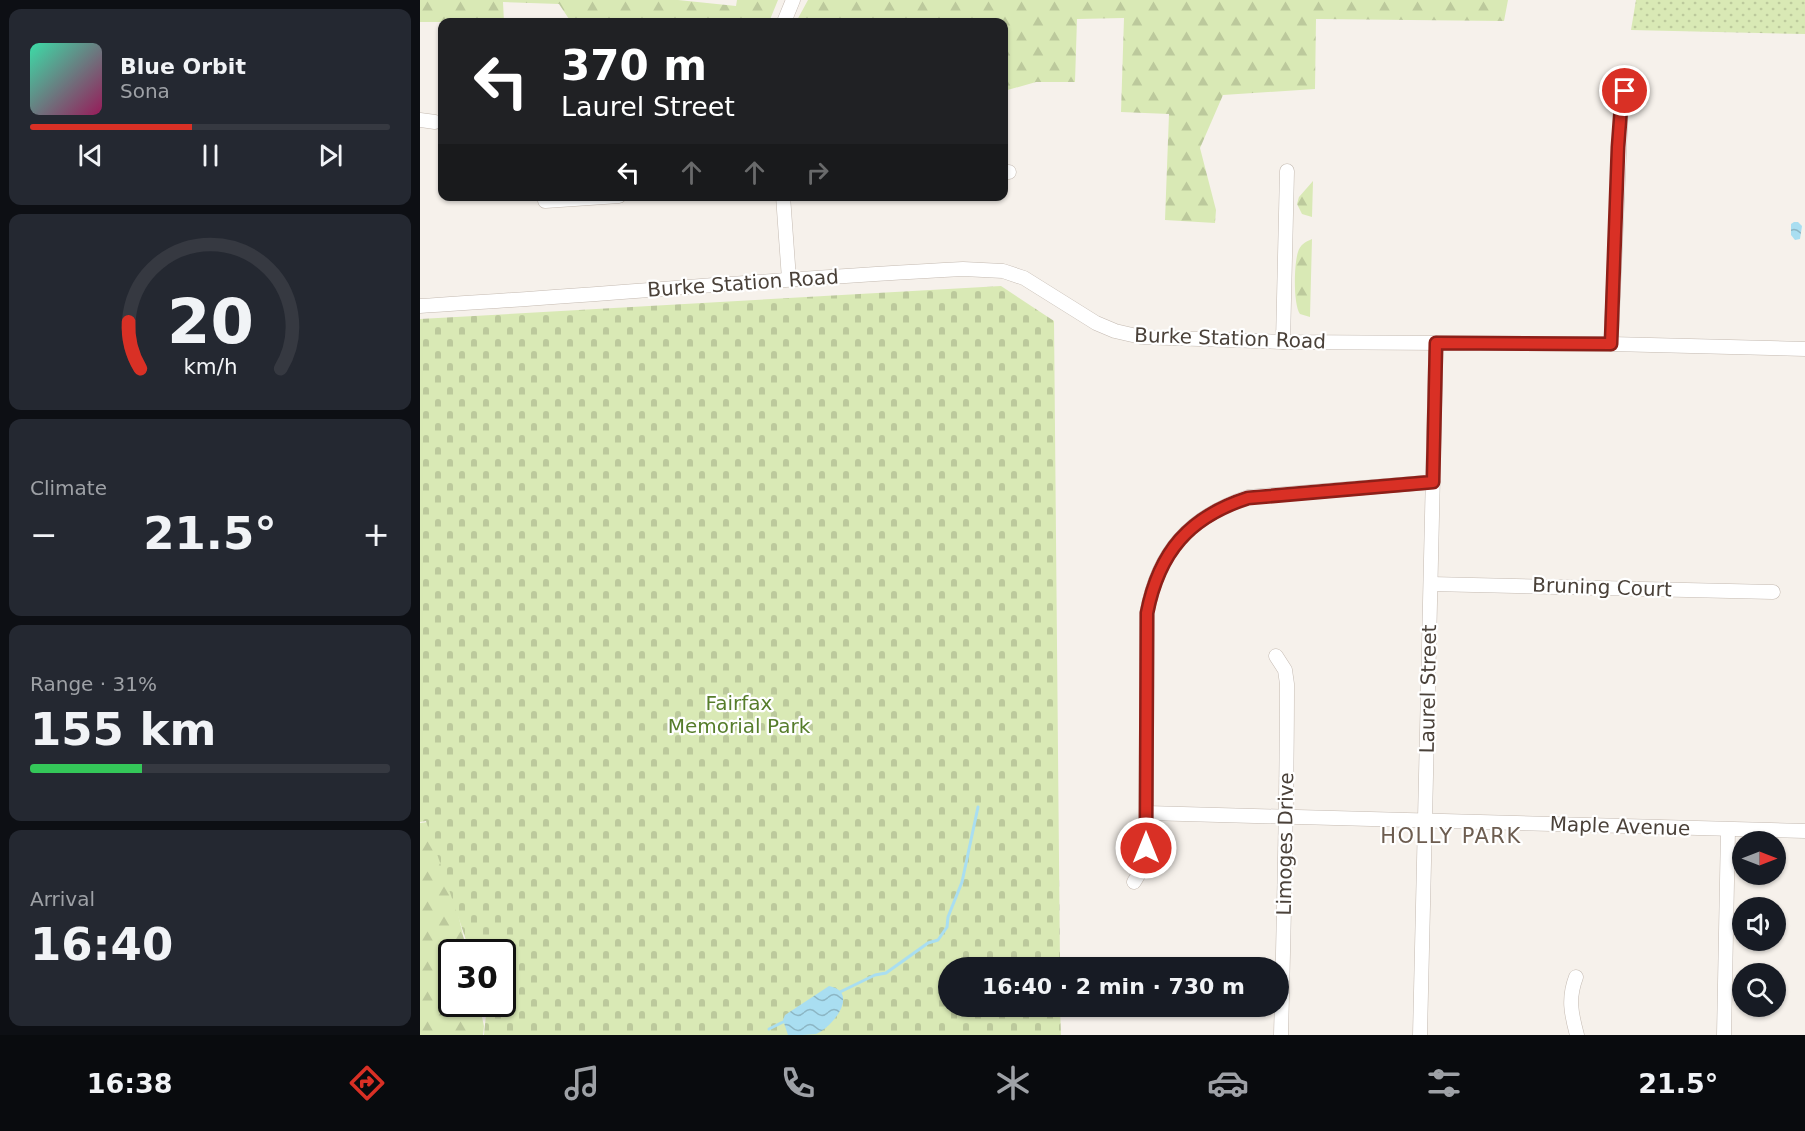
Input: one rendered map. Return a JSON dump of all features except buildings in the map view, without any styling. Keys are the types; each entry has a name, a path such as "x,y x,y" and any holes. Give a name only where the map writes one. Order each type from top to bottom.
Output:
{"street":[{"path":"785,18 793,0"},
{"path":"1611,344 1621,107 1625,91 1635,77"},
{"path":"420,120 435,122"},
{"path":"1283,342 1287,171"},
{"path":"783,201 789,279"},
{"name":"Burke Station Road","path":"420,306 789,279 963,269 993,270 1024,278 1096,323 1124,334 1141,337 1283,342 1611,344 1805,349"},
{"name":"Laurel Street","path":"1420,1035 1431,584 1430,482 1436,343"},
{"path":"1134,882 1143,867 1146,848 1147,613 1151,592 1167,555 1193,525 1210,513 1248,498 1430,482"},
{"name":"Bruning Court","path":"1431,584 1773,592"},
{"name":"Limoges Drive","path":"1276,656 1285,670 1287,684 1281,1035"},
{"name":"Maple Avenue","path":"1147,813 1805,831"},
{"path":"1724,1035 1728,830"},
{"path":"1576,977 1569,998 1577,1035"}],"green space":[{"path":"420,0 678,0 736,6 737,0 778,0 771,18 568,18 559,4 503,2 504,18 438,18 438,22 420,22"},
{"path":"808,0 1508,0 1504,21 1316,19 1315,89 1223,95 1200,148 1216,210 1215,223 1165,220 1169,114 1121,112 1124,18 1077,19 1075,82 1036,82 1008,90 1008,18 798,18"},
{"path":"1636,0 1805,0 1805,34 1631,30"},
{"path":"1313,181 1312,217 1302,214 1297,204 1299,197"},
{"path":"1312,239 1310,317 1300,314 1298,309 1295,274 1299,250 1303,244"},
{"name":"Fairfax Memorial Park","path":"1001,286 1054,321 1060,957 938,957 938,1017 1060,1017 1061,1035 484,1035 486,1017 516,1017 516,939 466,939 426,821 420,822 420,319"},
{"path":"436,821 464,939 438,939 438,1017 482,1017 483,1035 420,1035 420,823"}],"water":[{"path":"1794,222 1802,226 1800,239 1795,240 1791,235 1791,224"},
{"path":"829,986 838,989 842,995 841,1010 836,1017 816,1034 788,1035 783,1020 785,1015"}],"waterway":[{"path":"840,992 875,975 886,973 928,943 938,940 947,927 948,917 962,882 978,807"},
{"path":"769,1029 783,1022"}],"district":[{"name":"HOLLY PARK","path":"1451,836"}],"route":[{"path":"1146,848 1147,613 1151,592 1167,555 1186,531 1210,513 1248,498 1433,482 1436,343 1611,344 1618,147 1621,107 1625,91"}]}
